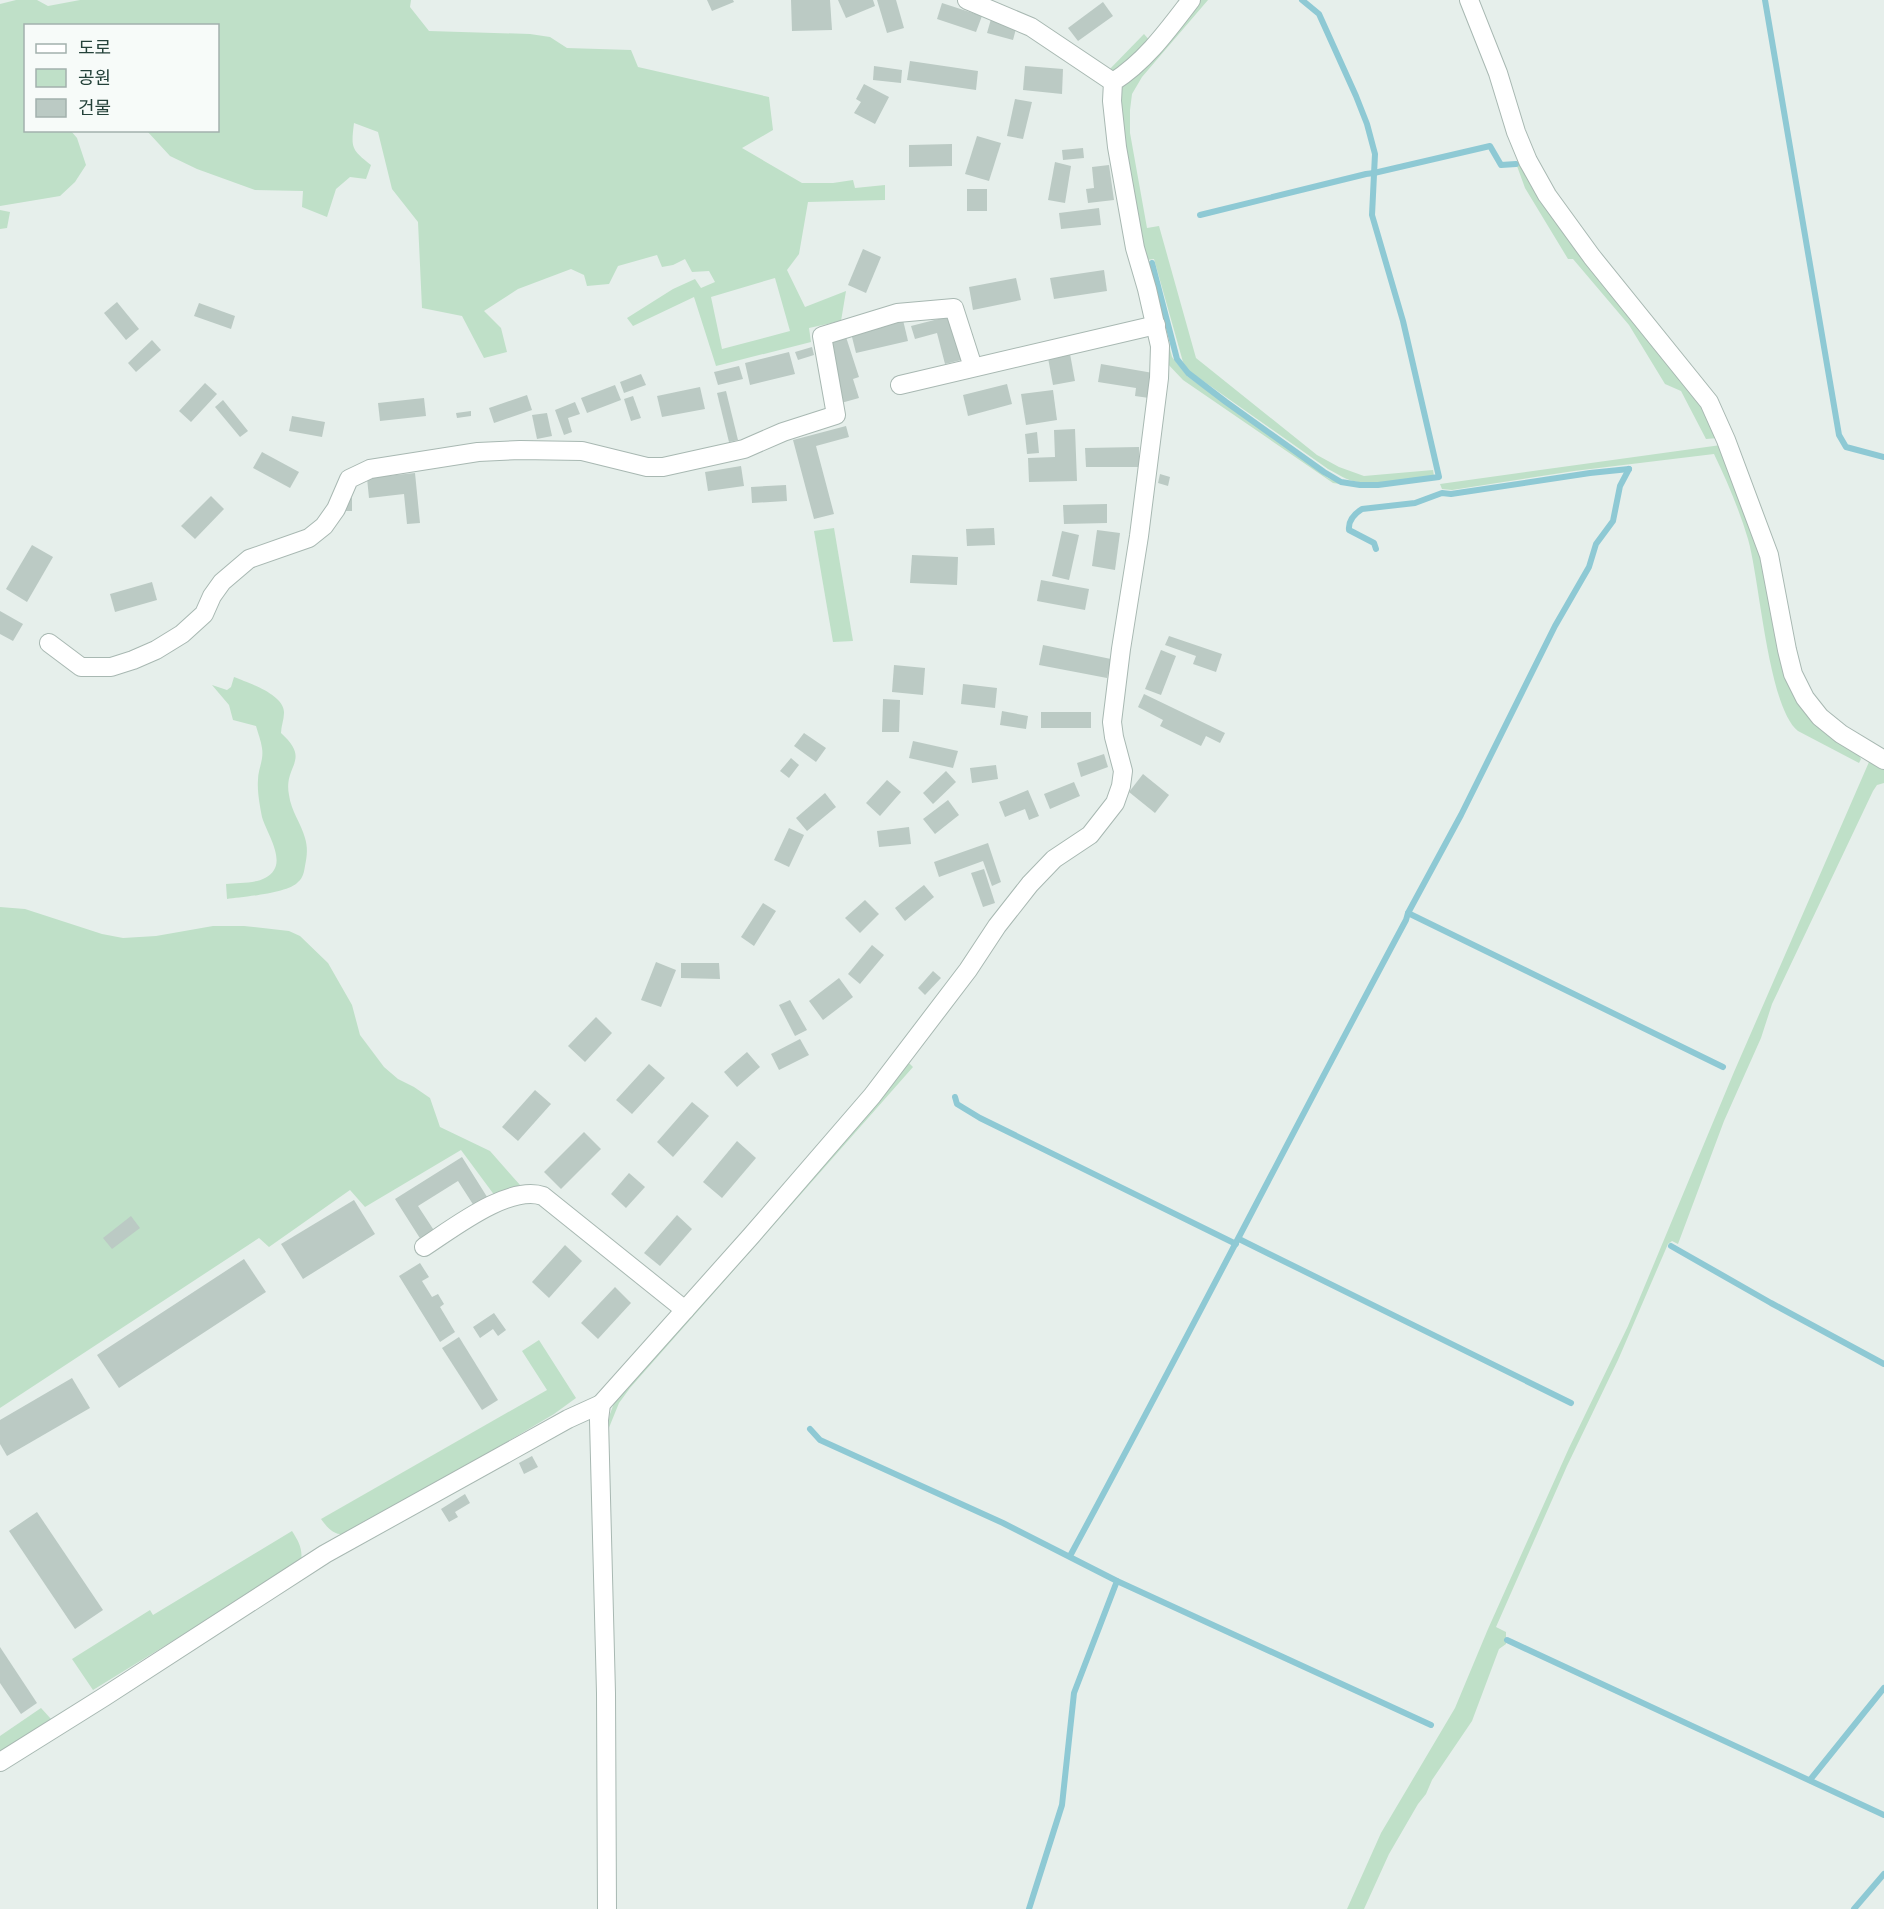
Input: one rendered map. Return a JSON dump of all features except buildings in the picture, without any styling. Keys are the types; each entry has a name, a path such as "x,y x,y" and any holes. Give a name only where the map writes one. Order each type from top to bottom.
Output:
{"street":[{"path":"967,0 1031,27 1113,82"},
{"path":"1113,82 1134,67 1149,52 1191,0"},
{"path":"1469,0 1498,73 1516,132 1528,161 1548,195 1592,257 1709,402 1726,440 1769,555 1793,674 1805,698 1820,717 1841,734 1884,760"},
{"path":"0,1762 325,1554 568,1419 601,1404 872,1096 1030,884 1054,859 1090,835 1114,803 1121,786 1123,771 1112,722 1139,536 1159,378 1160,346 1132,237 1117,147 1112,101 1113,82"},
{"path":"49,643 81,667 111,666 156,650 182,634 204,614 212,596 222,582 249,559 309,538 324,526 336,509 349,479 370,470 478,452 520,450 582,452 647,467 663,467 744,449 783,432 836,415 822,336 897,313 954,308 973,367"},
{"path":"900,385 1156,325"},
{"path":"424,1247 484,1209 504,1200 532,1192 543,1196 685,1310"},
{"path":"601,1404 599,1420 606,1693 607,1909"}],"green space":[{"path":"16,0 37,0 48,6 80,0 411,0 410,7 429,31 530,34 550,37 567,48 631,50 638,67 769,97 773,130 742,148 802,183 833,183 853,180 855,188 885,185 885,200 808,202 799,254 787,270 805,307 846,291 841,321 809,328 811,342 716,366 694,297 633,326 627,318 673,289 695,279 701,288 715,282 709,271 692,272 685,259 662,267 657,255 618,266 609,284 587,286 584,275 571,269 518,289 484,311 501,328 507,352 484,358 462,316 422,308 418,222 392,189 378,132 354,123 354,147 359,155 371,165 366,179 350,177 336,189 327,217 302,207 303,191 255,190 197,169 170,156 148,132 219,132 219,24 24,24 24,132 72,132 77,138 86,165 75,182 60,196 0,206 0,4","holes":["775,278 790,331 722,349 711,297"]},
{"path":"1196,0 1208,0 1142,77 1132,94 1130,133 1147,228 1159,226 1196,358 1317,455 1339,467 1364,476 1433,470 1434,476 1377,482 1358,482 1346,479 1328,469 1189,371 1183,362 1154,259 1147,260 1172,357 1187,376 1328,478 1341,484 1360,487 1333,483 1183,380 1165,361 1142,261 1118,90"},
{"path":"1144,34 1150,41 1123,71 1107,72"},
{"path":"1523,165 1698,399 1718,438 1706,439 1681,391 1665,384 1629,325 1573,259 1568,259 1525,188 1517,166"},
{"path":"0,210 10,212 7,228 0,229"},
{"path":"1721,445 1764,555 1784,664 1858,754 1861,759 1859,763 1798,731 1788,718 1772,671 1748,539 1714,454 1574,471 1452,490 1442,489 1440,484"},
{"path":"834,528 853,641 833,642 814,531"},
{"path":"234,677 265,690 273,695 283,707 281,733 290,742 296,757 288,785 289,795 305,838 307,852 303,875 293,886 265,894 227,899 226,884 252,882 265,878 274,870 276,864 275,851 262,817 260,804 258,780 262,752 256,726 233,720 229,705 212,685 227,690 231,687"},
{"path":"1869,762 1884,768 1884,783 1877,785 1873,791 1772,1004 1761,1038 1724,1121 1678,1244 1672,1241 1668,1244 1618,1360 1567,1466 1496,1627 1506,1632 1506,1644 1499,1649 1472,1721 1432,1780 1426,1794 1389,1854 1364,1909 1347,1909 1381,1833 1455,1708 1569,1448 1628,1326 1734,1072"},
{"path":"0,907 25,909 102,934 123,938 156,936 213,926 244,926 289,931 300,936 328,963 352,1005 360,1035 384,1067 398,1079 430,1098 440,1127 490,1151 520,1185 495,1196 461,1150 365,1207 350,1190 269,1247 259,1238 0,1408"},
{"path":"907,1061 913,1067 630,1388 619,1403 606,1435 616,1398"},
{"path":"539,1340 576,1398 554,1414 360,1529 348,1534 338,1534 325,1525 321,1519 547,1390 522,1351"},
{"path":"292,1531 300,1546 301,1562 93,1690 72,1659 150,1610 153,1615"},
{"path":"41,1708 51,1719 0,1753 0,1736"}],"waterway":[{"path":"1152,263 1177,359 1188,373 1226,402 1341,482 1378,485 1439,477 1403,321 1372,215 1375,154 1367,124 1319,14 1302,0"},
{"path":"1765,0 1839,435 1846,447 1884,457"},
{"path":"1200,215 1490,146 1501,165 1516,164"},
{"path":"1376,549 1374,543 1349,530 1352,518 1362,509 1415,503 1442,493 1451,494 1629,469"},
{"path":"1070,1556 1461,815 1555,626 1589,567 1596,544 1613,521 1620,486 1629,469"},
{"path":"1408,913 1723,1067"},
{"path":"955,1097 957,1104 980,1118 1236,1244"},
{"path":"1239,1239 1571,1403"},
{"path":"1671,1246 1884,1364"},
{"path":"810,1429 820,1440 1003,1523 1117,1581 1431,1725"},
{"path":"1029,1909 1062,1805 1074,1693 1117,1581"},
{"path":"1507,1640 1884,1815"},
{"path":"1810,1780 1884,1688"},
{"path":"1854,1909 1884,1874"}]}
